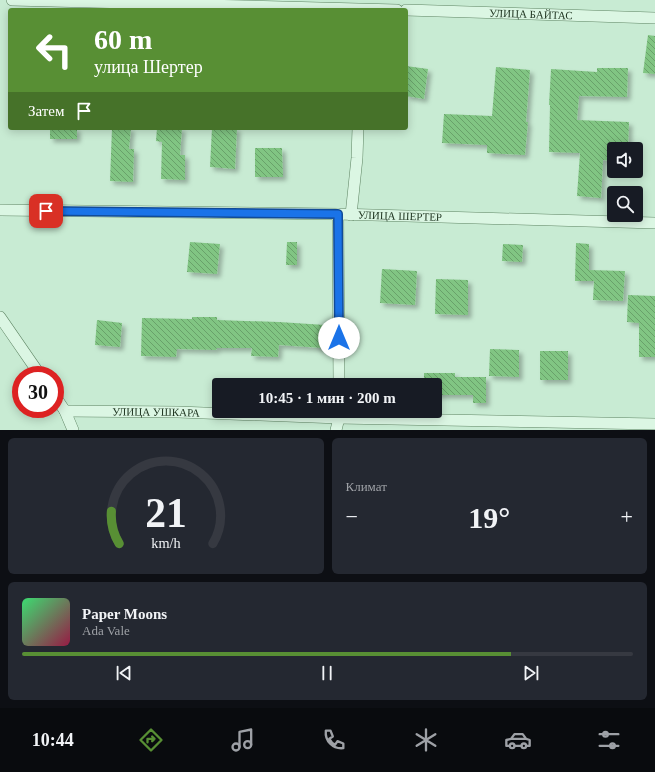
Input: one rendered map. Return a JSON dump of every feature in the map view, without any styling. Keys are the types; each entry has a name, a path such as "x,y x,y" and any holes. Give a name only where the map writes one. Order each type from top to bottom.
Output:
{"street":[{"path":"12,0 320,8"},
{"name":"УЛИЦА БАЙТАС","path":"408,10 655,18"},
{"path":"351,215 357,158 358,130"},
{"name":"УЛИЦА ШЕРТЕР","path":"0,210 338,214 655,223"},
{"path":"338,214 339,378"},
{"path":"0,317 34,366"},
{"path":"65,411 73,430"},
{"name":"УЛИЦА УШКАРА","path":"65,411 212,412"},
{"name":"УЛИЦА УШКАРА","path":"442,417 655,424"},
{"path":"336,430 338,418"}],"building":[{"path":"648,35 655,36 655,74 643,73"},
{"path":"408,66 428,69 424,99 408,96"},
{"path":"496,67 530,70 525,155 487,153 487,145 442,143 444,114 492,116"},
{"path":"597,68 628,68 627,97 579,96 577,120 629,122 628,142 607,142 607,160 603,160 601,198 577,196 580,153 549,152 551,69 597,72"},
{"path":"50,130 77,130 77,139 50,139"},
{"path":"112,130 131,130 129,149 134,149 133,182 110,181"},
{"path":"157,130 182,130 180,155 185,155 185,180 161,179 162,142 156,141"},
{"path":"212,130 237,130 235,169 210,167"},
{"path":"255,148 282,148 283,177 255,177"},
{"path":"190,242 220,244 217,274 187,272"},
{"path":"287,242 297,242 297,265 286,265"},
{"path":"576,243 589,244 589,270 625,271 623,301 593,300 594,281 575,281"},
{"path":"503,244 523,245 522,262 502,261"},
{"path":"382,269 417,271 415,305 380,303"},
{"path":"436,279 468,280 468,315 435,314"},
{"path":"628,295 655,296 655,357 639,357 639,323 627,322"},
{"path":"192,317 217,317 217,320 325,325 323,348 279,345 278,357 251,356 252,348 217,348 216,350 177,349 176,357 141,356 142,318 192,319"},
{"path":"97,320 122,323 120,347 95,345"},
{"path":"490,349 519,350 519,377 489,376"},
{"path":"540,351 568,351 568,380 540,380"},
{"path":"424,373 455,373 455,377 486,377 486,403 473,403 473,395 442,395 442,378 424,378"}],"route":[{"path":"46,211 338,214 339,338"}]}
